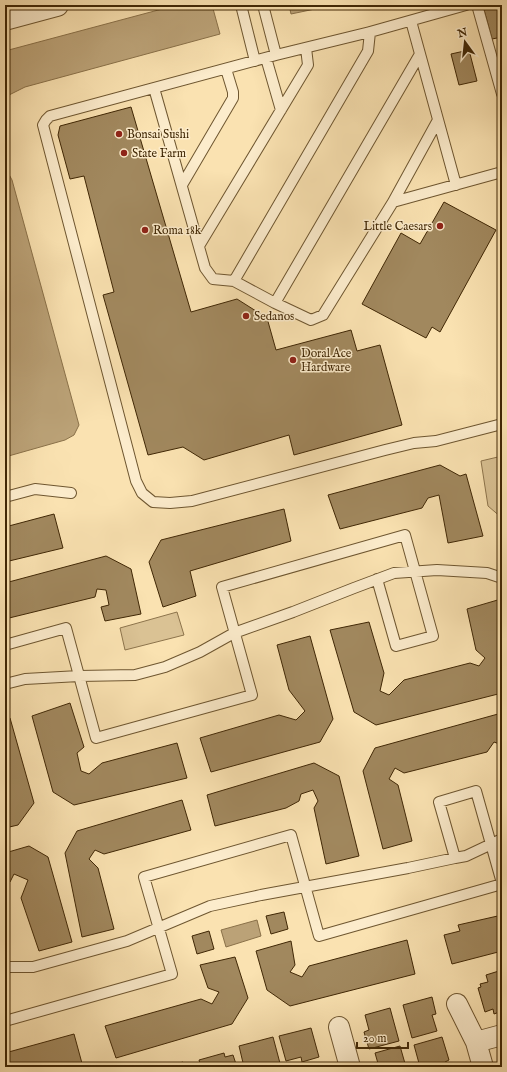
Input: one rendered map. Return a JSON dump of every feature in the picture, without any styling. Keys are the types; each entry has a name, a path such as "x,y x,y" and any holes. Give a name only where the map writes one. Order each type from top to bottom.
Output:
{"street":[{"path":"17,13 57,5"},
{"path":"457,1004 476,1042 483,1067"},
{"path":"339,1027 350,1067"},
{"path":"476,1042 502,1035"}],"lane":[{"path":"241,5 255,61"},
{"path":"263,5 276,55"},
{"path":"466,5 370,32 226,68 50,116 43,125 136,481 142,493 153,502 170,503 192,501 385,450 414,443 436,441 502,424"},
{"path":"477,5 502,94"},
{"path":"411,20 456,185"},
{"path":"234,280 368,51 370,32"},
{"path":"199,246 308,65 306,48"},
{"path":"275,303 420,54"},
{"path":"266,58 280,110"},
{"path":"182,185 233,98 233,92 226,68"},
{"path":"154,88 205,268 212,279 234,280 275,303 311,320 324,315 393,202 438,120"},
{"path":"393,202 502,172"},
{"path":"5,497 35,489 72,493"},
{"path":"5,645 66,628 96,738 252,695 222,587 405,536 433,636 396,646 377,579"},
{"path":"5,684 24,679 135,675 165,667 200,652 234,633 394,573 437,570 487,574 502,578"},
{"path":"5,1022 172,974 144,877 291,835 319,936 502,884 476,791 439,802 455,858"},
{"path":"5,967 33,967 127,941 210,906 466,856 502,839"}],"shaded area":[{"path":"177,5 212,5 220,34 25,87 5,97 5,51"},
{"path":"289,5 334,5 291,14"},
{"path":"5,167 12,180 79,425 74,435 65,440 5,457"},
{"path":"502,456 502,518 488,506 481,461"},
{"path":"177,612 184,635 125,650 120,628"},
{"path":"257,920 261,936 226,947 221,930"}],"building":[{"path":"502,5 502,37 492,39 484,10"},
{"path":"469,50 477,81 459,85 451,54"},
{"path":"131,107 191,312 237,299 267,318 276,350 351,330 357,351 380,345 402,425 294,455 289,435 204,460 183,447 148,455 103,295 114,292 84,176 70,179 58,135 60,126"},
{"path":"444,202 496,230 440,332 432,327 426,338 362,304 401,233 420,244"},
{"path":"440,465 460,476 466,474 483,536 448,543 439,495 428,498 422,508 340,529 328,495"},
{"path":"284,509 291,541 190,571 196,596 163,607 149,562 161,540"},
{"path":"54,514 63,548 5,562 5,527"},
{"path":"106,556 131,569 141,614 105,621 101,607 109,605 106,590 97,589 95,597 5,619 5,583"},
{"path":"501,599 502,693 376,725 354,712 330,630 369,622 384,673 380,691 389,695 404,680 470,663 479,666 485,658 476,650 467,609"},
{"path":"310,636 333,719 320,742 211,772 200,738 279,715 296,720 305,711 289,690 277,645"},
{"path":"70,703 84,747 77,753 81,771 89,774 102,763 177,743 187,778 74,805 53,792 32,716"},
{"path":"498,714 502,716 502,745 494,742 487,752 404,773 395,768 389,779 398,785 412,841 383,849 363,771 375,748"},
{"path":"10,718 34,803 18,825 5,828 5,720"},
{"path":"502,750 502,767 499,756"},
{"path":"314,763 339,776 359,856 326,864 314,808 318,801 313,790 301,794 299,801 286,808 215,826 207,795"},
{"path":"182,800 191,830 104,854 95,850 89,859 98,868 114,929 82,937 65,853 77,831"},
{"path":"29,846 48,857 72,942 39,951 21,898 28,880 14,874 10,882 5,884 5,853"},
{"path":"284,912 288,929 271,934 266,916"},
{"path":"502,915 502,951 452,964 444,935 460,931 458,925"},
{"path":"209,931 214,949 197,954 192,936"},
{"path":"407,940 415,974 290,1006 267,990 256,951 291,941 295,965 290,972 302,977 309,966"},
{"path":"235,957 248,998 232,1024 116,1058 105,1026 201,999 212,1004 219,992 208,988 200,965"},
{"path":"502,970 502,1011 494,1014 493,1009 485,1012 478,988 481,987 480,984 488,982 486,975"},
{"path":"432,997 436,1014 432,1015 437,1031 412,1038 403,1005"},
{"path":"390,1008 399,1041 369,1049 364,1032 369,1030 365,1015"},
{"path":"311,1028 319,1057 302,1062 301,1057 286,1061 279,1036"},
{"path":"74,1034 83,1067 5,1067 5,1053"},
{"path":"273,1037 281,1067 244,1067 239,1046"},
{"path":"442,1037 449,1060 445,1062 446,1067 420,1067 414,1045"},
{"path":"400,1046 406,1067 379,1067 375,1053"},
{"path":"224,1053 225,1057 233,1055 237,1067 201,1067 199,1060"},
{"path":"183,1062 184,1067 164,1067"}],"place":[{"name":"Bonsai Sushi","path":"119,134"},
{"name":"State Farm","path":"124,153"},
{"name":"Little Caesars","path":"440,226"},
{"name":"Roma 18k","path":"145,230"},
{"name":"Sedanos","path":"246,316"},
{"name":"Doral Ace Hardware","path":"293,360"}]}
